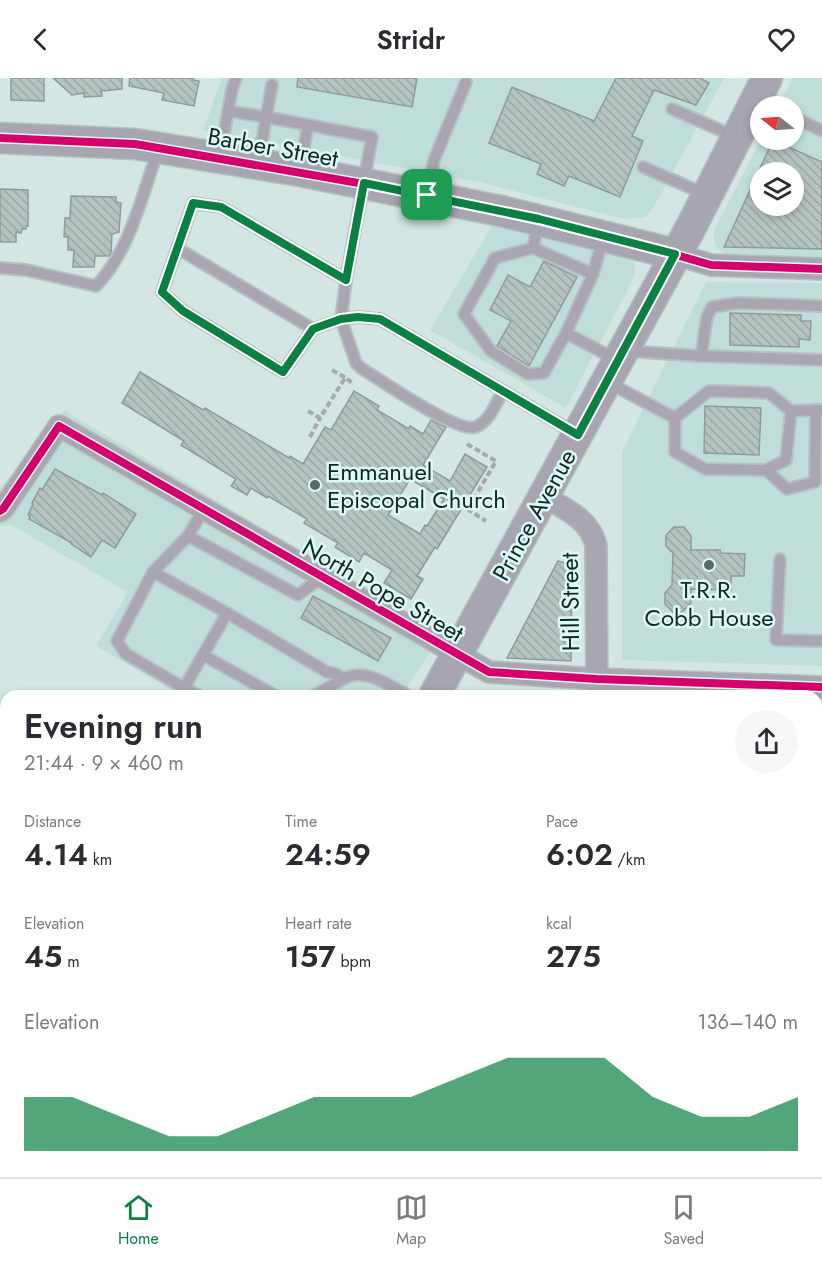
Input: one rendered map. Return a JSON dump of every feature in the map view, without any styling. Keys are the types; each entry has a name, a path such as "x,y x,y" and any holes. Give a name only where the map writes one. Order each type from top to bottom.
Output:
{"street":[{"name":"Prince Avenue","path":"437,690 763,93"},
{"name":"Barber Street","path":"0,138 135,144 300,171 539,219 675,254"},
{"path":"675,254 711,265 822,269"},
{"name":"North Pope Street","path":"0,511 59,426 457,655 495,674 597,687 753,690 822,687"},
{"name":"Hill Street","path":"544,497 584,522 593,535 596,545 597,687"}],"lane":[{"path":"220,158 236,78"},
{"path":"427,195 434,160 466,82"},
{"path":"258,165 272,85"},
{"path":"672,110 737,137"},
{"path":"228,111 372,136 341,319 356,363 458,426 471,428 482,424 503,391"},
{"path":"804,122 822,131"},
{"path":"300,171 308,124"},
{"path":"0,268 26,270 96,286 110,272 137,216 159,148"},
{"path":"643,167 707,195"},
{"path":"346,280 221,207 193,203 162,292 183,311 283,372 313,329 341,319 358,317 380,319 578,435"},
{"path":"533,248 539,219"},
{"path":"593,274 533,248 495,258 464,314 490,351 528,374 544,373 566,333 593,274 604,236"},
{"path":"177,248 313,329"},
{"path":"701,356 707,317 712,307 738,303 822,306"},
{"path":"566,333 616,365 675,418 675,452 705,468 766,470 786,460 790,411"},
{"path":"616,365 701,356 822,360"},
{"path":"675,418 710,392 769,393 790,411 819,410 815,482 787,489 766,470"},
{"path":"189,690 126,654 117,641 153,572 188,536 204,509"},
{"path":"188,536 298,595 322,577"},
{"path":"780,559 776,640 822,641"},
{"path":"153,572 343,679"},
{"path":"184,687 227,613"},
{"path":"204,655 265,690"},
{"path":"324,690 353,674 369,675 398,690"}],"path":[{"path":"332,370 356,384"},
{"path":"310,436 346,379"},
{"path":"308,411 320,418"},
{"path":"467,444 496,461 467,509 486,521"}],"shaded area":[{"path":"222,78 724,78 654,207 645,217 624,219 483,183 203,130"},
{"path":"793,78 822,78 822,257 726,254 716,247 713,232 756,150 804,150 804,96 783,96"},
{"path":"493,224 626,256 635,264 631,283 566,408 430,330"},
{"path":"706,282 822,283 822,666 622,660 622,452"},
{"path":"64,410 442,634 405,690 172,690 96,646 128,592 11,525 0,526 0,489"}],"building":[{"path":"11,78 44,78 44,101 11,100"},
{"path":"53,78 122,78 122,89 101,91 102,96 84,97 84,93 72,95"},
{"path":"130,78 194,78 193,80 199,81 194,106 162,100 164,93 129,86"},
{"path":"298,78 417,78 412,107 297,87"},
{"path":"616,78 700,78 709,83 696,105 654,90 632,136 643,141 620,197 569,176 564,186 537,174 541,164 489,143 512,87 594,121"},
{"path":"768,150 795,150 822,162 822,249 724,247 750,190 750,216 804,216 804,162 763,162"},
{"path":"0,189 28,190 28,226 22,229 21,233 16,232 16,242 0,242"},
{"path":"71,196 116,197 116,202 121,203 119,232 112,234 111,253 109,256 95,256 94,267 73,267 74,250 68,250 68,237 64,237 65,218 70,218"},
{"path":"544,261 577,277 529,366 497,346 511,321 490,310 508,275 530,287"},
{"path":"730,313 801,315 801,321 811,321 810,340 799,339 799,347 730,345"},
{"name":"Emmanuel Episcopal Church","path":"140,372 203,410 205,408 303,464 325,427 331,430 354,391 379,406 377,410 409,429 410,426 423,434 431,420 446,427 423,465 450,481 465,454 487,467 437,549 435,547 417,576 423,579 411,599 384,583 392,570 364,553 359,562 335,547 338,543 304,523 307,519 268,496 267,498 251,488 247,495 231,486 236,479 181,445 184,441 122,403","holes":["410,479 444,499 420,534 388,515"]},
{"path":"705,406 761,408 759,455 704,453"},
{"path":"55,469 102,495 103,493 136,514 115,548 102,540 91,557 72,543 29,519 32,503"},
{"name":"T.R.R. Cobb House","path":"674,527 684,527 691,536 691,550 720,550 721,553 745,554 744,576 731,576 731,590 691,589 691,603 681,613 673,612 665,604 665,593 672,585 673,553 666,546 666,535"},
{"path":"558,561 572,565 571,661 507,658"},
{"path":"313,596 391,638 378,661 301,618"}],"cycle path":[{"path":"0,138 135,144 427,195 638,244 711,265 822,269"},
{"path":"0,511 59,426 489,672 597,679 822,687"}],"place":[{"name":"Emmanuel Episcopal Church","path":"315,485"},
{"name":"T.R.R. Cobb House","path":"709,565"}],"route":[{"path":"364,183 427,195 539,219 675,254 578,435 380,319 358,317 341,319 313,329 283,372 183,311 162,292 193,203 221,207 346,280 364,183"}]}
